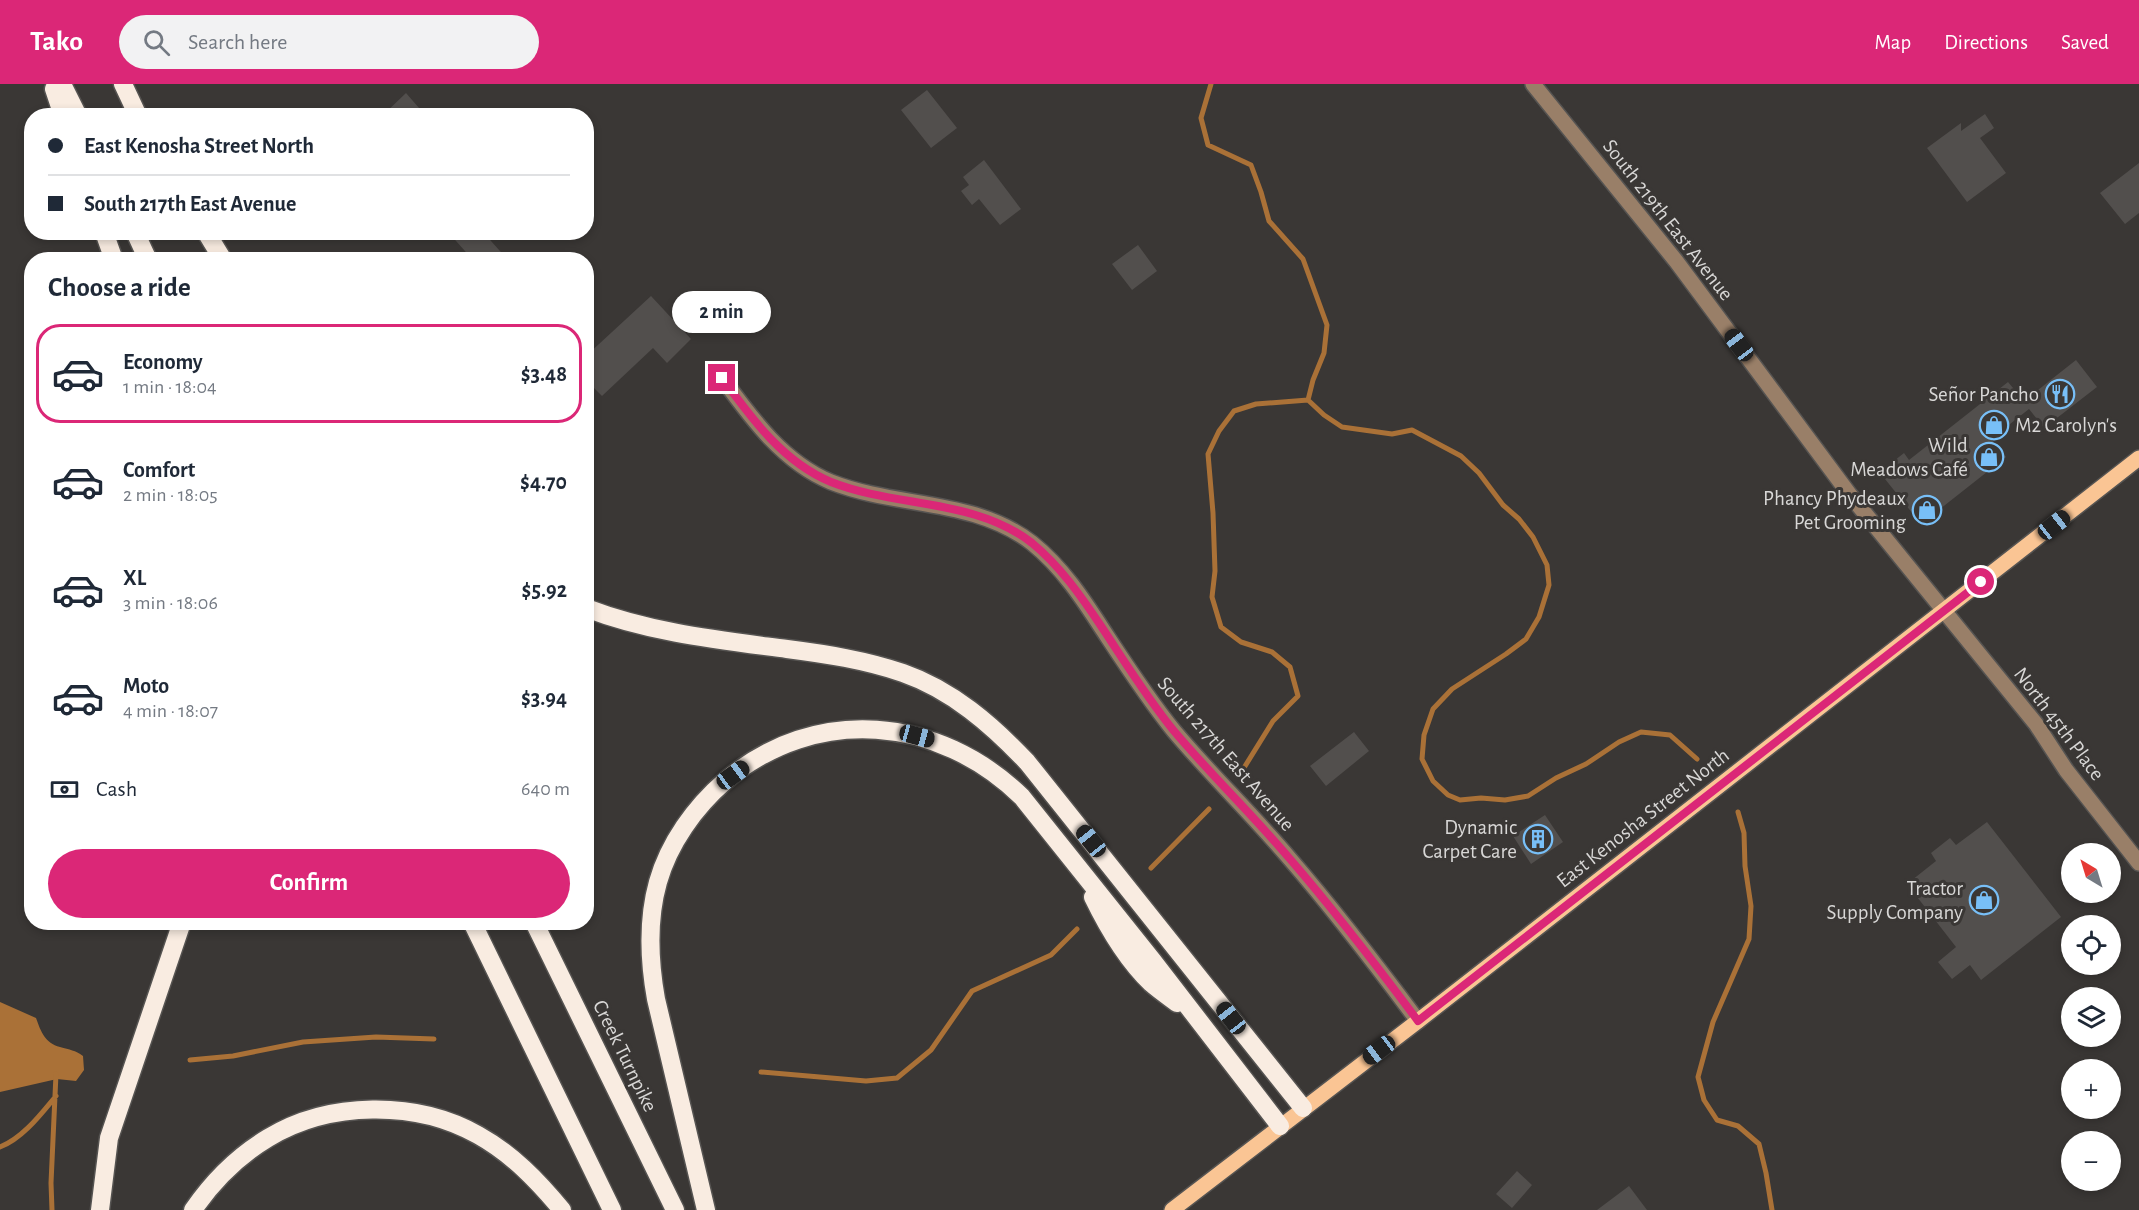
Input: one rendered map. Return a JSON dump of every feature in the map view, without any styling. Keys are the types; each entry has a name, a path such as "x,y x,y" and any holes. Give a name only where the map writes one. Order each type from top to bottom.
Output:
{"highway":[{"path":"52,84 60,108"},
{"path":"62,84 74,108"},
{"path":"123,84 134,108"},
{"path":"594,611 678,634 839,656 873,664 904,673 929,684 977,715 1028,762 1303,1108"},
{"path":"706,1210 656,999 649,948 653,905 659,881 667,860 690,819 716,789 766,753 791,742 837,731 875,730 936,741 961,752 1004,780 1022,797 1280,1126"},
{"path":"100,1210 104,1167 110,1138 179,930"},
{"path":"476,930 612,1210"},
{"name":"Creek Turnpike","path":"538,930 675,1210"},
{"path":"193,1210 224,1172 270,1137 289,1127 330,1115 373,1110 394,1110 435,1117 477,1134 518,1162 562,1210"}],"main road":[{"name":"East Kenosha Street North","path":"1172,1210 1418,1021 2139,458"}],"street":[{"name":"South 219th East Avenue","path":"1533,84 1676,261 1836,476 1944,611"},
{"name":"South 217th East Avenue","path":"722,378 754,422 770,439 807,468 830,481 855,490 925,503 990,519 1011,529 1032,544 1081,596 1144,693 1174,731 1328,903 1418,1021"},
{"name":"North 45th Place","path":"1944,611 2036,724 2066,770 2139,863"}],"shaded area":[{"path":"0,1002 36,1018 42,1032 51,1043 83,1056 84,1070 76,1081 57,1079 0,1092"}],"building":[{"path":"927,90 957,128 931,148 901,110"},
{"path":"406,93 419,108 390,108"},
{"path":"1985,114 1994,128 1980,138 2006,173 1967,202 1927,148 1961,123 1961,131"},
{"path":"984,160 1021,209 1000,225 979,199 972,205 961,191 969,185 963,177"},
{"path":"2139,163 2139,213 2125,224 2100,193"},
{"path":"455,240 490,240 501,252 466,252"},
{"path":"1138,245 1157,271 1132,290 1112,264"},
{"path":"651,296 691,339 667,363 653,348 602,396 594,388 594,349"},
{"path":"2076,360 2097,387 2044,428 2029,409 1991,439 2006,457 1921,524 1885,479 1890,475 1885,468 1904,453 1909,460 2008,382 2024,401"},
{"path":"1354,732 1369,751 1326,786 1310,766"},
{"name":"Dynamic Carpet Care","path":"1545,815 1563,842 1531,864 1513,836"},
{"name":"Tractor Supply Company","path":"1987,822 2061,917 1981,980 1970,965 1952,979 1938,962 1956,947 1907,884 1936,861 1931,853 1950,838 1956,845"},
{"path":"1517,1171 1532,1185 1512,1208 1496,1194"},
{"path":"1629,1186 1647,1210 1597,1210"}],"waterway":[{"path":"1211,84 1201,118 1208,145 1251,165 1269,221 1303,259 1327,325 1324,353 1308,400"},
{"path":"1242,771 1273,721 1298,696 1290,667 1272,652 1241,642 1221,627 1212,597 1215,571 1208,454 1219,431 1234,411 1256,404 1308,400 1342,427 1392,434 1412,430 1461,456 1479,473 1503,505 1519,519 1533,537 1547,565 1549,585 1539,617 1526,639 1452,689 1433,709 1424,735 1422,759 1433,781 1448,795 1460,800 1481,798 1505,800 1528,796 1556,778 1586,764 1619,742 1641,732 1670,735 1697,759"},
{"path":"1151,868 1209,809"},
{"path":"1738,812 1744,833 1745,866 1751,906 1749,939 1713,1022 1698,1077 1704,1100 1717,1120 1738,1126 1759,1144 1772,1210"},
{"path":"761,1072 866,1081 897,1078 931,1050 972,991 1051,955 1077,929"},
{"path":"190,1060 233,1056 303,1042 376,1037 434,1039"},
{"path":"52,1210 56,1074"},
{"path":"0,1147 24,1132 56,1096"}],"place":[{"name":"Señor Pancho","path":"2060,394"},
{"name":"M2 Carolyn's","path":"1994,425"},
{"name":"Wild Meadows Café","path":"1989,457"},
{"name":"Phancy Phydeaux Pet Grooming","path":"1927,510"},
{"name":"Dynamic Carpet Care","path":"1538,839"},
{"name":"Tractor Supply Company","path":"1984,900"}],"route":[{"path":"722,378 754,422 770,439 807,468 830,481 855,490 925,503 990,519 1011,529 1032,544 1065,576 1081,596 1144,693 1174,731 1328,903 1418,1021 1981,582"}]}
